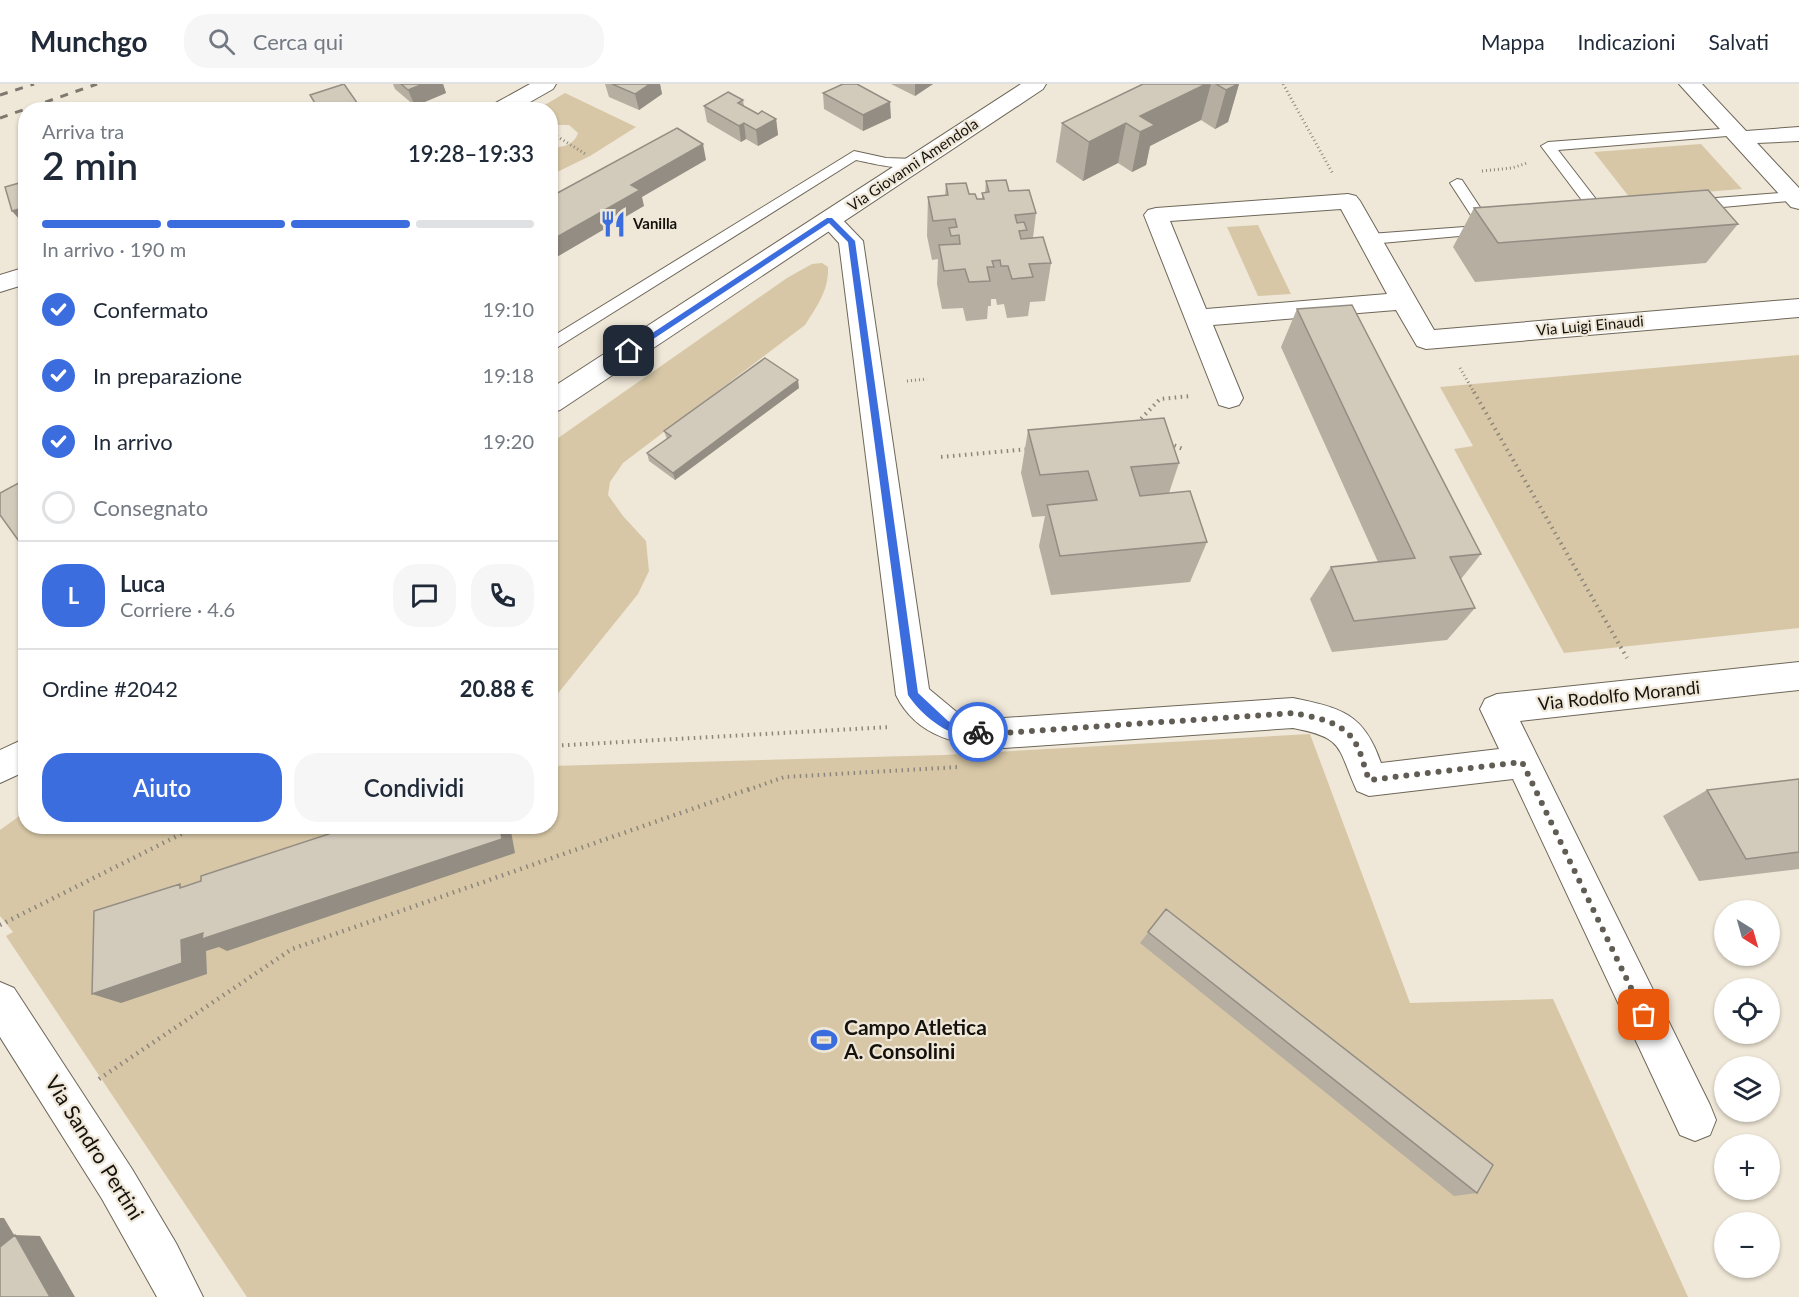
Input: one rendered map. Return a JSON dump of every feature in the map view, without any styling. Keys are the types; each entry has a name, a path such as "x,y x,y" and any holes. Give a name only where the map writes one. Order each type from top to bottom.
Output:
{"street":[{"path":"514,102 545,84"},
{"name":"Via Giovanni Amendola","path":"558,398 1035,84"},
{"path":"1690,84 1797,199"},
{"path":"1737,135 1799,134"},
{"name":"Via Luigi Einaudi","path":"1228,396 1156,215 1348,201 1426,340 1799,308"},
{"path":"830,220 851,241 913,695 944,724 961,732 1004,733 1293,713 1319,718 1338,727 1353,739 1369,780 1522,762"},
{"path":"0,284 18,278"},
{"path":"1197,318 1404,301"},
{"name":"Via Rodolfo Morandi","path":"1695,1120 1497,709 1799,676"},
{"name":"Via Sandro Pertini","path":"0,1002 68,1103 158,1252 181,1297"}],"lane":[{"path":"1621,210 1598,212 1548,146 1737,135"},
{"path":"558,341 854,155 886,162 915,163"},
{"path":"1370,239 1488,230 1457,183"},
{"path":"1679,206 1797,199"}],"path":[{"path":"1283,84 1330,168"},
{"path":"558,137 587,154"},
{"path":"1457,183 1479,171 1558,159"},
{"path":"1443,339 1647,693"},
{"path":"1136,424 1160,399 1228,396"},
{"path":"1165,441 1185,450"},
{"path":"941,457 1036,448"},
{"path":"558,746 944,724"},
{"path":"101,1078 291,949 784,777 961,767"},
{"path":"0,926 181,834"}],"shaded area":[{"path":"565,93 636,127 590,156 558,172 558,147 567,145 578,133 569,125 558,125 558,102 550,102"},
{"path":"1701,144 1742,189 1630,198 1594,152"},
{"path":"1258,225 1291,294 1258,296 1227,227"},
{"path":"822,263 828,267 828,275 821,298 805,325 623,463 610,482 608,495 623,516 646,541 649,571 638,594 558,693 558,438 787,278 812,264"},
{"path":"1799,355 1799,628 1564,653 1454,449 1473,446 1440,387"},
{"name":"Campo Atletica A. Consolini","path":"1310,734 1410,1003 1553,999 1688,1297 247,1297 6,936 13,932 0,916 0,830 18,817 18,834 558,834 558,766 944,755"}],"building":[{"path":"344,84 357,102 314,102 310,95"},
{"path":"401,84 423,84 408,90"},
{"path":"612,84 650,84 635,94"},
{"path":"843,84 857,84 890,102 863,115 823,93"},
{"path":"1143,84 1206,84 1140,116 1155,125 1140,132 1126,123 1089,142 1062,123"},
{"path":"1216,84 1238,84 1226,90"},
{"path":"728,92 743,100 738,103 758,114 762,111 776,119 756,130 744,123 739,126 704,106"},
{"path":"677,128 703,144 631,185 640,190 558,236 558,193"},
{"path":"1006,180 1009,191 1029,190 1036,213 1015,215 1017,223 1024,222 1027,230 1019,231 1021,239 1043,237 1051,263 1029,264 1033,277 1012,279 1008,266 1001,266 1000,260 992,261 994,267 987,267 990,281 969,282 965,269 944,271 939,245 960,244 959,235 951,236 949,228 957,227 955,219 933,221 928,197 948,195 946,184 966,183 969,194 975,194 977,199 984,199 982,193 989,192 986,181"},
{"path":"18,183 18,209 12,211 5,187"},
{"path":"1708,190 1738,224 1498,243 1474,208"},
{"path":"1352,305 1481,554 1450,557 1475,608 1354,621 1331,567 1415,558 1297,309"},
{"path":"765,358 798,380 673,473 647,453 671,436 664,431"},
{"path":"1164,418 1179,463 1131,467 1140,496 1190,491 1207,542 1060,556 1047,505 1097,500 1088,471 1040,475 1028,430"},
{"path":"18,483 18,540 0,515 0,493"},
{"path":"1799,779 1799,852 1746,859 1707,790"},
{"path":"329,834 501,834 502,839 202,939 203,933 181,940 182,963 92,994 94,911 180,884 180,888 201,881 201,876"},
{"path":"1166,909 1493,1165 1477,1193 1148,932"},
{"path":"15,1235 50,1297 0,1297 0,1247"}],"railway":[{"path":"0,95 34,84"},
{"path":"46,102 97,84"},
{"path":"0,118 18,112"}],"way so far":[{"path":"978,732 1004,733 1293,713 1319,718 1338,727 1353,739 1369,780 1522,762 1644,1015"}],"place":[{"name":"Vanilla","path":"613,224"},
{"name":"Campo Atletica A. Consolini","path":"824,1040"}],"route":[{"path":"629,351 830,220 851,241 913,695 944,724 961,732 978,732"}]}
